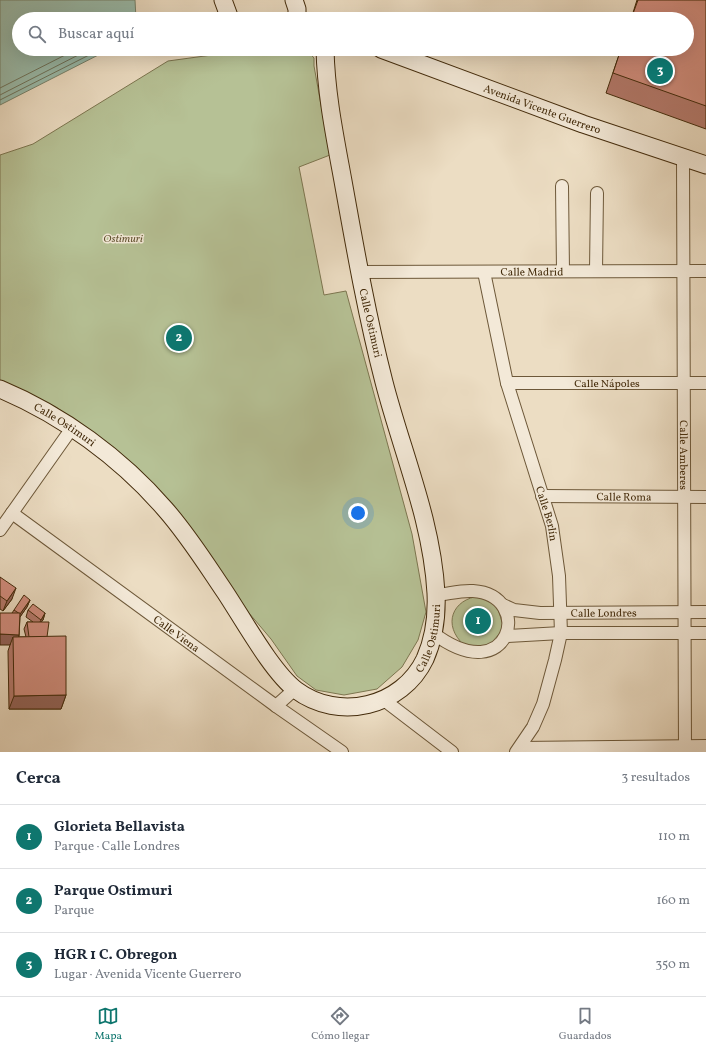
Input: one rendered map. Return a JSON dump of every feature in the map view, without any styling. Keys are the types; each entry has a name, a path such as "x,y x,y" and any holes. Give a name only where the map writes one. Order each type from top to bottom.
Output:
{"street":[{"path":"224,0 228,12"},
{"path":"294,0 297,12"},
{"name":"Calle Ostimuri","path":"0,389 36,406 72,428 115,460 150,492 167,511 208,567 275,667 295,689 308,697 339,707 353,708 384,700 406,683 424,662 433,633 436,595 433,562 427,530 384,383 359,272 329,102 326,56"},
{"name":"Avenida Vicente Guerrero","path":"399,56 583,124 706,165"},
{"name":"Calle Amberes","path":"683,158 685,749"},
{"path":"562,186 563,271"},
{"path":"596,271 597,193"},
{"name":"Calle Madrid","path":"359,272 706,271"},
{"name":"Calle Berlín","path":"484,272 507,383 552,526 556,548 562,613 561,633 543,704 533,727 518,750"},
{"name":"Calle Nápoles","path":"507,383 706,383"},
{"path":"0,530 72,428"},
{"name":"Calle Roma","path":"542,496 706,497"},
{"name":"Calle Viena","path":"12,513 276,706 342,752"},
{"name":"Calle Londres","path":"436,595 473,591 497,599 503,605 514,610 526,612 706,612"},
{"path":"433,633 454,647 474,653 480,653 493,649 503,642 506,636 508,624 503,605"},
{"name":"Calle Londres","path":"506,636 561,633 706,633"},
{"path":"276,706 295,689"},
{"path":"384,700 452,752"},
{"path":"518,750 685,749 706,746"}],"green space":[{"name":"Ostimuri","path":"205,56 312,56 314,58 314,66 330,155 299,167 324,295 346,291 412,534 426,612 418,640 402,667 377,689 344,695 316,690 297,676 271,639 103,441 56,407 0,381 0,155 33,144 168,61"},
{"path":"480,596 496,603 504,628 488,647 464,645 457,637 453,629 453,614 457,608 470,598"}],"water":[{"path":"0,0 135,0 136,12 12,12 12,56 96,56 0,105"}],"building":[{"path":"638,0 706,0 706,106 613,73 619,56 694,56 694,12 634,12"},
{"path":"0,577 16,588 7,601 0,596"},
{"path":"24,595 30,600 20,614 14,610"},
{"path":"33,604 45,613 41,620 28,610"},
{"path":"0,613 20,613 19,635 0,634"},
{"path":"27,622 49,622 47,637 29,637"},
{"path":"66,636 66,695 14,696 13,637"}],"place":[{"name":"HGR 1 C. Obregon","path":"660,71"},
{"name":"Parque Ostimuri","path":"179,338"},
{"name":"Glorieta Bellavista","path":"478,621"}]}
